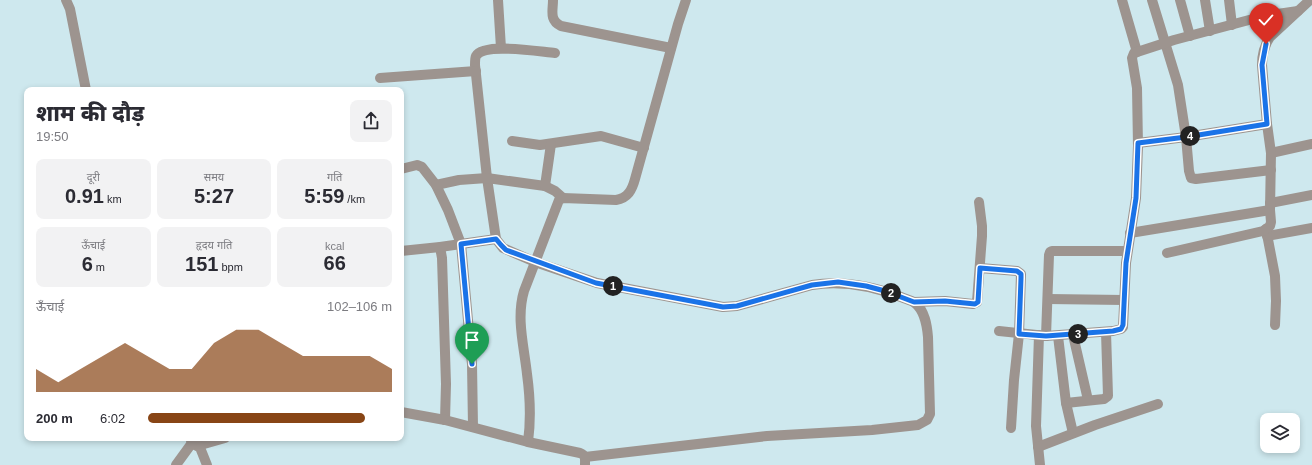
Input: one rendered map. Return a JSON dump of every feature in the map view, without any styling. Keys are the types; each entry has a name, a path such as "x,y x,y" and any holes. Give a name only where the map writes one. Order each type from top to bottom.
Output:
{"street":[{"path":"66,0 70,9 85,87"},
{"path":"498,0 501,48"},
{"path":"553,0 553,17 555,23 561,26 671,48"},
{"path":"528,442 530,428 528,374 522,341 521,303 524,291 541,249 556,203 560,199 616,200 628,195 633,186 671,48 686,0"},
{"path":"1122,0 1137,52"},
{"path":"1152,0 1164,43 1168,51 1178,84 1186,137 1189,175 1192,179 1271,170"},
{"path":"1180,0 1190,36"},
{"path":"1205,0 1210,31"},
{"path":"1229,0 1232,25"},
{"path":"1266,232 1271,224 1271,153 1262,65 1266,44 1275,32 1310,0"},
{"path":"999,331 1042,336 1058,336 1121,330 1123,327 1127,251 1136,198 1138,143 1136,88 1132,58 1134,53 1164,43 1264,16 1298,11"},
{"path":"555,53 501,48 486,50 477,55 475,61 487,178 496,239 506,250 535,262 596,283 723,307 737,306 812,285 838,282 866,286 885,291 914,302 938,301 973,304 977,303 980,268 982,226 978,202"},
{"path":"380,78 476,71"},
{"path":"1138,143 1267,124"},
{"path":"512,141 536,146 601,136 644,148"},
{"path":"545,186 552,144"},
{"path":"1271,153 1312,144"},
{"path":"404,168 420,165 436,185 448,210 461,244 472,364 473,427"},
{"path":"436,185 459,180 487,178 545,186 556,191 563,198"},
{"path":"1130,233 1270,207 1312,195"},
{"path":"1167,253 1266,232 1312,228"},
{"path":"1266,232 1275,276 1275,325"},
{"path":"404,251 496,239"},
{"path":"1040,465 1036,426 1042,336 1048,299 1050,252 1054,246 1127,251"},
{"path":"440,247 442,258 446,376 445,420"},
{"path":"980,268 1017,271 1021,274 1019,334 1011,428"},
{"path":"1048,299 1124,300"},
{"path":"404,413 445,420 528,442 584,454 585,461 767,436 872,430 918,425 927,420 930,414 928,337 927,324 924,315 914,302"},
{"path":"1066,403 1105,398 1108,394 1106,332"},
{"path":"1073,335 1088,400"},
{"path":"1058,336 1066,403 1073,433"},
{"path":"1038,447 1095,424 1158,404"},
{"path":"176,465 194,442 206,465"}],"route":[{"path":"472,364 461,244 496,239 506,250 535,262 596,283 723,307 737,306 812,285 838,282 866,286 885,291 914,302 945,301 975,304 978,302 980,268 1017,271 1021,274 1019,334 1058,336 1090,334 1121,329 1123,327 1127,251 1136,198 1138,143 1267,124 1262,65 1266,44"}]}
